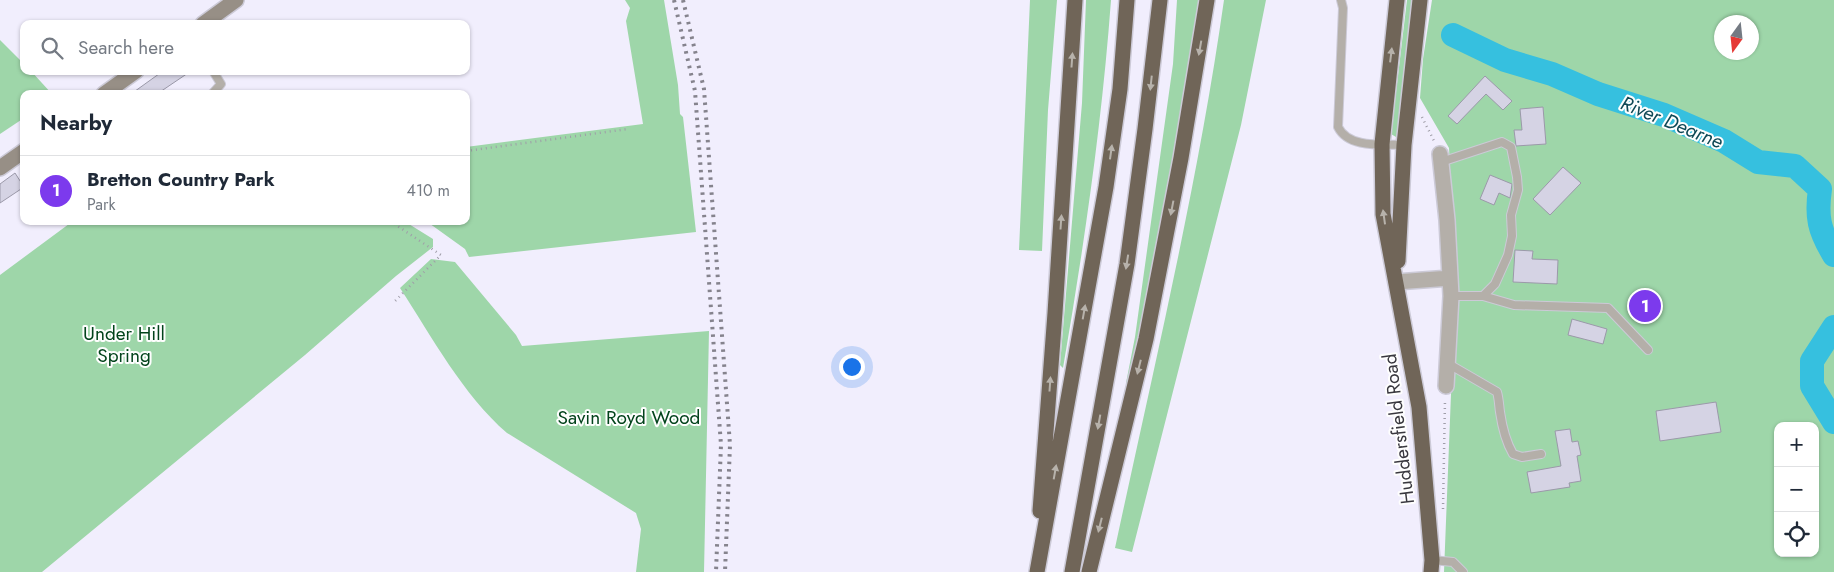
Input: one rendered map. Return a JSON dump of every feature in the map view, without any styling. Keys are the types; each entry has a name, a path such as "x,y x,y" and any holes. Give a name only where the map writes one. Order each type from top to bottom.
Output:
{"highway":[{"path":"1036,572 1076,0"},
{"path":"1036,572 1106,187 1120,89 1127,0"},
{"path":"1072,572 1127,264 1160,0"},
{"path":"1088,572 1146,339 1181,158 1207,0"},
{"name":"Huddersfield Road","path":"1397,0 1382,144 1383,214 1419,407 1431,566"},
{"name":"Huddersfield Road","path":"1396,282 1404,145 1420,0"}],"street":[{"path":"208,20 236,0"},
{"path":"110,90 130,75"},
{"path":"0,168 20,154"},
{"path":"1440,158 1447,220 1451,296 1446,386"},
{"path":"1396,282 1450,278"}],"lane":[{"path":"1342,0 1338,127 1351,140 1404,145"},
{"path":"215,75 220,84 215,90"},
{"path":"1440,158 1502,142 1511,147 1518,190 1511,215 1512,236 1508,255 1496,284 1483,296"},
{"path":"1451,296 1483,296 1514,305 1608,308 1648,350"},
{"path":"1447,363 1496,392 1508,446 1513,454 1522,458 1541,454"},
{"path":"1431,566 1452,562 1463,572"}],"path":[{"path":"1409,92 1440,158"},
{"path":"470,150 628,129"},
{"path":"394,302 442,255 396,225"},
{"path":"1443,515 1446,386"}],"green space":[{"path":"625,0 664,0 678,85 680,114 683,117 696,232 469,257 465,249 432,225 470,225 470,146 643,124 626,21 630,8"},
{"path":"1030,0 1057,0 1048,110 1042,251 1019,250"},
{"path":"1086,0 1111,0 1092,184 1063,368 1060,365 1082,103"},
{"path":"1177,0 1201,0 1162,232 1130,384 1126,383 1135,337 1173,64"},
{"path":"1224,0 1266,0 1241,125 1132,552 1115,548 1188,206"},
{"path":"1407,0 1415,0 1400,134 1396,137 1391,134"},
{"path":"1432,0 1834,0 1834,572 1444,572 1451,394 1456,343 1455,268 1449,148 1420,98 1423,59"},
{"path":"0,40 20,60 20,75 35,75 48,90 20,90 20,121 0,134"},
{"name":"Under Hill Spring","path":"68,225 410,225 433,239 433,247 42,572 0,572 0,275"},
{"name":"Savin Royd Wood","path":"431,259 455,262 516,335 522,346 709,331 704,572 636,572 641,529 636,513 507,433 476,401 449,365 400,288"}],"building":[{"path":"157,75 185,75 163,90 137,90"},
{"path":"1485,76 1512,101 1503,110 1486,94 1457,124 1448,116"},
{"path":"1543,107 1546,144 1516,146 1514,130 1522,130 1520,109"},
{"path":"1563,167 1581,183 1550,215 1533,199"},
{"path":"15,173 20,181 20,190 0,203 0,184"},
{"path":"1490,175 1512,184 1510,198 1499,193 1494,205 1480,199"},
{"path":"1515,250 1533,251 1532,259 1558,260 1557,284 1513,282"},
{"path":"1572,319 1607,329 1603,344 1568,335"},
{"path":"1716,402 1721,432 1660,441 1656,411"},
{"path":"1570,429 1572,442 1578,441 1581,455 1577,456 1581,481 1569,483 1570,487 1531,493 1527,472 1561,466 1555,431"}],"waterway":[{"name":"River Dearne","path":"1453,35 1505,60 1552,74 1598,94 1664,115 1724,141 1758,162 1795,166 1820,189 1818,208 1820,223 1834,255"},
{"name":"River Dearne","path":"1834,327 1812,361 1812,386 1834,422"}],"railway":[{"path":"674,0 695,91 721,445 716,572"},
{"path":"683,0 704,89 730,445 725,572"}],"place":[{"name":"Bretton Country Park","path":"1645,306"}]}
